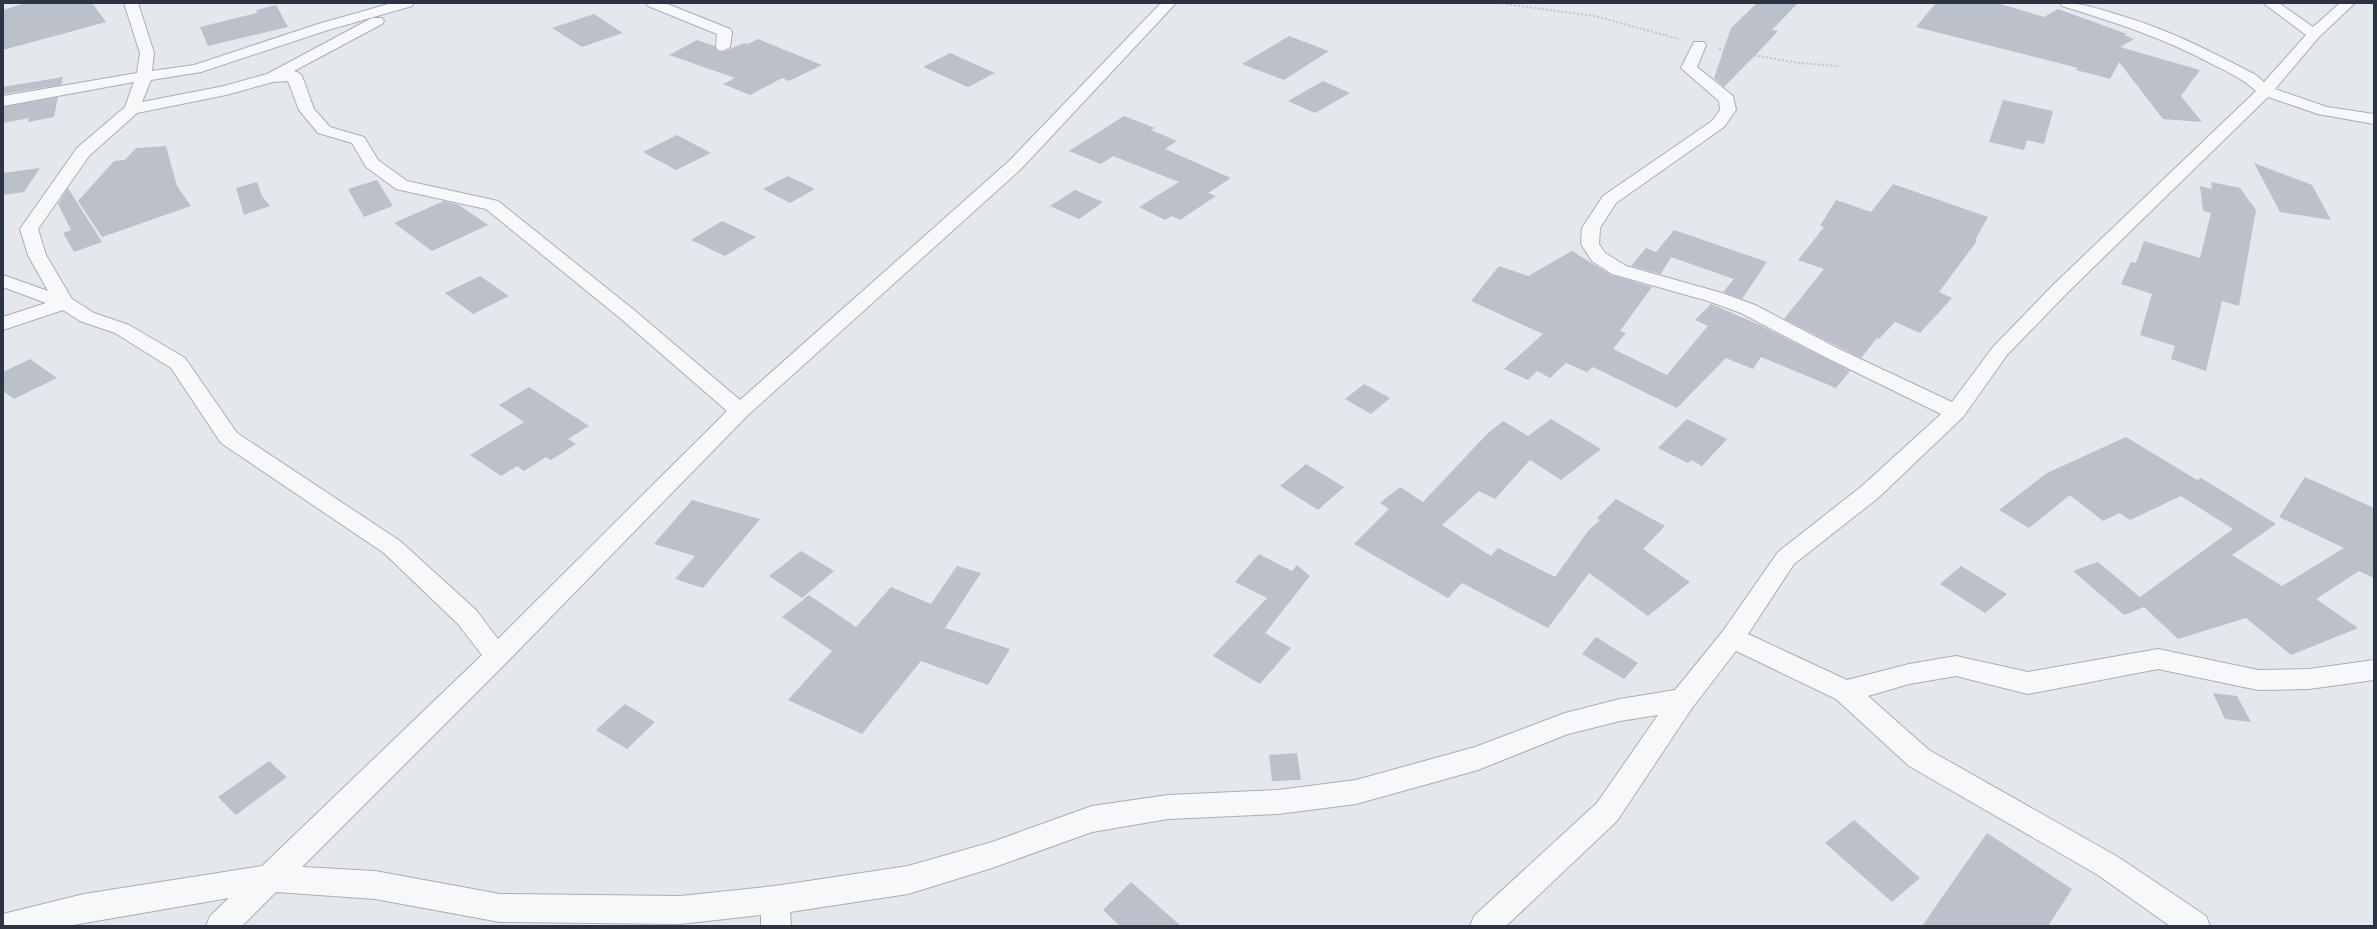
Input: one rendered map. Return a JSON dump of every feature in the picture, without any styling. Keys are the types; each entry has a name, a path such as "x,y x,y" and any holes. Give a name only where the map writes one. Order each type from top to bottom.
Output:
{"street":[{"path":"131,3 147,53 144,77 132,110"},
{"path":"3,101 97,83 196,69 323,27 407,3"},
{"path":"65,303 37,255 29,229 83,152 132,110 226,90 272,77 407,3"},
{"path":"653,3 726,32 723,47"},
{"path":"221,926 497,656 740,411 1015,165 1169,3"},
{"path":"2067,3 2147,28 2190,46 2251,78 2264,92 2324,111 2374,119"},
{"path":"2270,3 2314,34"},
{"path":"1485,926 1607,812 1683,700 1732,638 1786,558 1870,492 1956,412 2000,351 2060,289 2264,92 2314,34 2348,3"},
{"path":"1700,45 1689,68 1728,99 1728,110 1718,124 1609,200 1590,228 1590,244 1598,257 1619,270 1715,297 1748,309 1832,353 1956,412"},
{"path":"272,77 294,76 307,110 324,130 358,140 372,163 402,185 445,193 492,206 626,314 740,411"},
{"path":"3,280 65,303 87,317 122,329 178,363 229,438 392,547 467,617 497,656"},
{"path":"3,324 65,303"},
{"path":"1732,638 1845,691 1919,758 2108,866 2195,926"},
{"path":"1845,691 1910,674 1956,666 2028,683 2158,659 2258,680 2309,679 2374,670"},
{"path":"8,926 84,908 271,878 374,886 500,908 680,910 776,913 908,880 992,855 1092,819 1168,807 1278,802 1356,792 1478,758 1565,724 1620,710 1683,700"}],"path":[{"path":"1498,3 1507,6 1544,8 1612,20 1700,45 1799,63 1839,66"}],"building":[{"path":"25,3 92,3 106,22 3,50 3,10"},
{"path":"1757,3 1798,3 1772,30 1778,31 1724,87 1714,78 1731,28"},
{"path":"1936,3 1997,3 2044,17 2058,9 2127,34 2124,35 2134,39 2120,47 2200,70 2181,96 2202,122 2163,119 2119,62 2110,79 2076,70 2078,68 1916,27"},
{"path":"276,5 288,27 208,46 200,27 257,13 256,10"},
{"path":"594,14 623,33 582,47 552,28"},
{"path":"1289,36 1329,51 1284,80 1242,64"},
{"path":"758,39 822,65 789,81 782,78 750,95 723,84 735,78 669,55 697,40 715,46 717,51 723,52 744,43 748,44"},
{"path":"950,53 995,73 968,87 923,67"},
{"path":"63,77 61,85 3,94 3,87"},
{"path":"1323,81 1350,93 1315,113 1288,101"},
{"path":"58,97 54,117 28,122 29,118 3,123 3,107"},
{"path":"2003,100 2053,111 2044,144 2027,140 2024,150 1989,142"},
{"path":"1124,116 1155,128 1151,130 1177,141 1165,149 1231,178 1208,193 1216,196 1180,220 1172,216 1165,220 1139,207 1179,182 1113,156 1101,164 1069,151"},
{"path":"677,135 711,153 676,170 643,152"},
{"path":"166,146 177,186 191,206 102,237 78,201 114,161 125,160 136,148"},
{"path":"2254,163 2312,185 2331,220 2280,212"},
{"path":"40,168 24,192 3,195 3,173"},
{"path":"788,176 815,189 790,203 763,189"},
{"path":"377,180 393,206 364,217 348,189"},
{"path":"257,182 262,196 270,206 244,215 236,188"},
{"path":"2211,182 2240,188 2256,210 2239,306 2222,301 2206,371 2171,359 2175,346 2140,335 2152,294 2121,284 2131,262 2136,263 2144,241 2200,258 2211,213 2203,211 2200,186 2212,189"},
{"path":"1893,184 1988,217 1975,240 1977,241 1939,292 1952,298 1920,333 1895,322 1879,339 1877,338 1861,358 1784,319 1824,269 1798,260 1824,227 1820,226 1836,200 1871,212"},
{"path":"68,188 102,242 74,252 63,233 71,230 58,204"},
{"path":"1075,190 1103,202 1079,219 1050,206"},
{"path":"444,201 459,205 488,225 432,251 394,223"},
{"path":"722,221 756,237 725,256 691,240"},
{"path":"1674,230 1767,262 1742,299 1723,292 1734,279 1671,257 1661,274 1631,266 1646,248 1656,252"},
{"path":"1572,251 1611,275 1652,287 1620,331 1626,333 1613,349 1667,375 1708,326 1695,320 1711,304 1760,325 1850,371 1836,388 1761,357 1753,369 1726,358 1677,408 1593,367 1587,372 1566,363 1550,378 1537,371 1528,380 1504,369 1543,334 1471,301 1499,266 1528,276"},
{"path":"480,276 509,296 473,314 445,293"},
{"path":"30,359 57,378 14,399 3,391 3,372"},
{"path":"1364,384 1390,398 1371,414 1345,399"},
{"path":"529,387 589,426 568,439 576,444 551,460 546,457 524,471 517,466 501,476 470,455 524,422 499,405"},
{"path":"1551,419 1601,449 1561,480 1530,460 1495,499 1479,491 1442,525 1491,556 1498,548 1555,577 1588,531 1600,520 1597,518 1616,499 1665,526 1643,549 1690,582 1648,616 1589,573 1548,628 1462,583 1448,598 1354,544 1389,509 1380,503 1400,487 1423,502 1487,434 1503,421 1528,436"},
{"path":"1687,419 1727,439 1702,466 1691,460 1688,463 1658,448"},
{"path":"2126,437 2197,480 2201,478 2276,524 2232,555 2282,586 2344,548 2279,517 2305,477 2374,508 2374,578 2359,571 2316,599 2358,628 2291,655 2246,618 2178,639 2144,607 2124,615 2073,571 2098,562 2140,597 2233,529 2181,496 2130,520 2120,513 2103,521 2070,495 2029,528 1999,510 2047,473"},
{"path":"1306,464 1344,487 1318,510 1280,486"},
{"path":"692,500 760,519 703,588 675,579 695,556 654,544"},
{"path":"801,551 834,571 802,598 769,576"},
{"path":"1259,554 1292,571 1297,565 1310,576 1265,633 1291,648 1260,684 1213,656 1267,598 1235,582"},
{"path":"957,566 981,573 945,628 1010,649 988,685 921,661 862,734 788,700 832,651 782,617 809,595 856,627 891,587 931,604"},
{"path":"1961,566 2007,594 1985,613 1940,584"},
{"path":"1596,637 1638,663 1624,679 1582,654"},
{"path":"2213,693 2237,696 2251,722 2225,719"},
{"path":"625,704 655,722 627,749 596,730"},
{"path":"1297,753 1301,780 1272,781 1269,755"},
{"path":"269,761 287,777 236,815 218,797"},
{"path":"1854,820 1920,878 1892,902 1825,843"},
{"path":"1987,833 2072,889 2048,926 1922,926"},
{"path":"1131,882 1181,926 1120,926 1103,910"}]}
